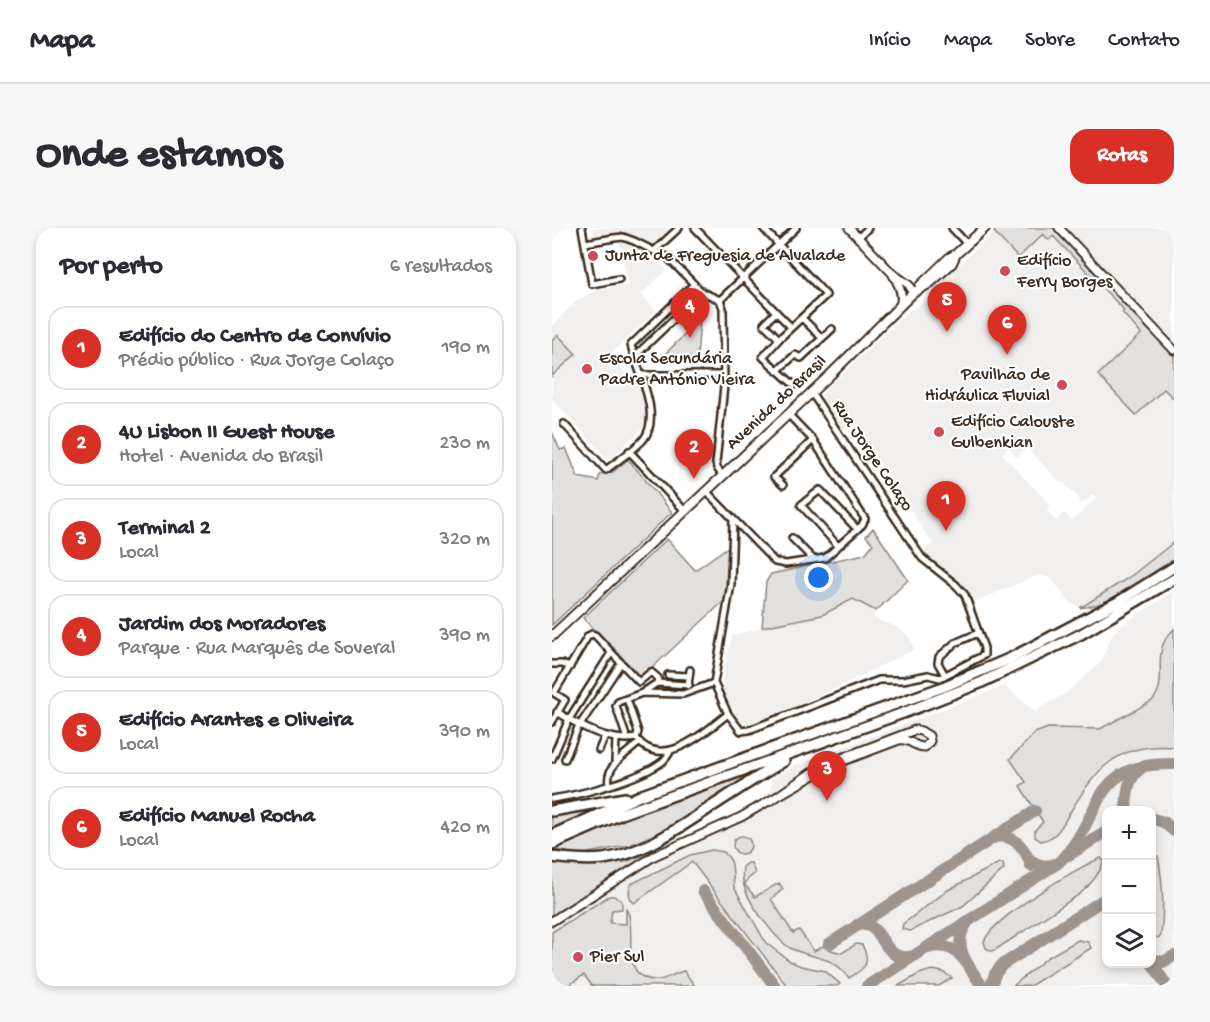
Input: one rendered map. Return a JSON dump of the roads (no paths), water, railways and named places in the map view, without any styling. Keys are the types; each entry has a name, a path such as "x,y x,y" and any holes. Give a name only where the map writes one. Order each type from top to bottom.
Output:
{"highway":[{"path":"552,835 642,795 953,683 1009,659 1118,602 1174,567"},
{"path":"552,844 621,814 903,714 1013,668 1081,634 1174,579"},
{"path":"552,857 573,860 604,859 636,849 678,830 756,777 803,750"},
{"path":"552,812 642,795"}],"main road":[{"name":"Avenida do Brasil","path":"552,636 723,476 898,307 952,263 956,254 985,228"}],"street":[{"path":"582,228 592,284 619,279"},
{"path":"654,251 679,228"},
{"path":"695,228 791,327"},
{"path":"763,228 826,295 778,339 764,357 794,385"},
{"path":"720,300 796,228"},
{"path":"849,228 906,290 915,292"},
{"path":"858,238 868,228"},
{"path":"952,228 968,244"},
{"path":"1059,228 1174,350"},
{"path":"585,243 623,237 668,258 702,292 720,300 723,308 724,375 716,463 723,476"},
{"path":"894,276 902,298 898,307"},
{"path":"564,424 606,470 643,440 650,430 650,407 643,375 634,356 632,345 694,284"},
{"path":"634,356 702,292"},
{"path":"776,312 764,324 778,339"},
{"path":"802,318 822,338"},
{"path":"777,371 795,355 801,358 832,329"},
{"path":"643,375 724,375"},
{"name":"Rua Jorge Colaço","path":"811,392 922,558 965,595 984,653 982,657 945,675"},
{"path":"706,491 775,562 786,564 825,558 857,530 865,519 813,440 788,414"},
{"path":"783,485 774,477 813,440"},
{"path":"629,452 685,512"},
{"path":"838,546 801,505 820,490 857,530"},
{"path":"733,519 731,584 714,683 728,714 741,730 749,730 879,680 903,680 928,675 937,678 945,675 939,663 939,657 955,643 978,633"},
{"path":"792,538 814,560"},
{"path":"552,722 565,700 554,693 588,636 594,634 639,682 651,672 658,678 657,683"},
{"path":"552,759 569,719 611,653"},
{"path":"565,759 580,725 621,663"},
{"path":"552,664 570,667"},
{"path":"668,675 690,673 688,693"},
{"path":"627,739 616,704 642,693 657,683 688,685"},
{"path":"642,693 688,693 714,683"},
{"path":"615,762 638,740 638,732 627,699"},
{"path":"557,712 604,736 638,740 651,750 663,752 700,736 728,714"},
{"path":"552,921 654,856 741,818 772,800 830,766 893,742 908,739 923,747 929,743 929,736 918,730 820,766 772,800"},
{"path":"916,744 916,736 924,733"},
{"path":"599,750 604,736"},
{"path":"609,784 608,779 615,762 616,739"},
{"path":"552,799 609,784 657,766 664,761 671,750"}],"place":[{"name":"Junta de Freguesia de Alvalade","path":"593,256"},
{"name":"Edifício Ferry Borges","path":"1005,271"},
{"name":"Edifício Arantes e Oliveira","path":"947,332"},
{"name":"Jardim dos Moradores","path":"690,338"},
{"name":"Edifício Manuel Rocha","path":"1007,355"},
{"name":"Escola Secundária Padre António Vieira","path":"587,369"},
{"name":"Pavilhão de Hidráulica Fluvial","path":"1062,385"},
{"name":"Edifício Calouste Gulbenkian","path":"939,432"},
{"name":"4U Lisbon II Guest House","path":"694,479"},
{"name":"Edifício do Centro de Convívio","path":"946,531"},
{"name":"Terminal 2","path":"827,801"},
{"name":"Pier Sul","path":"578,957"}]}
